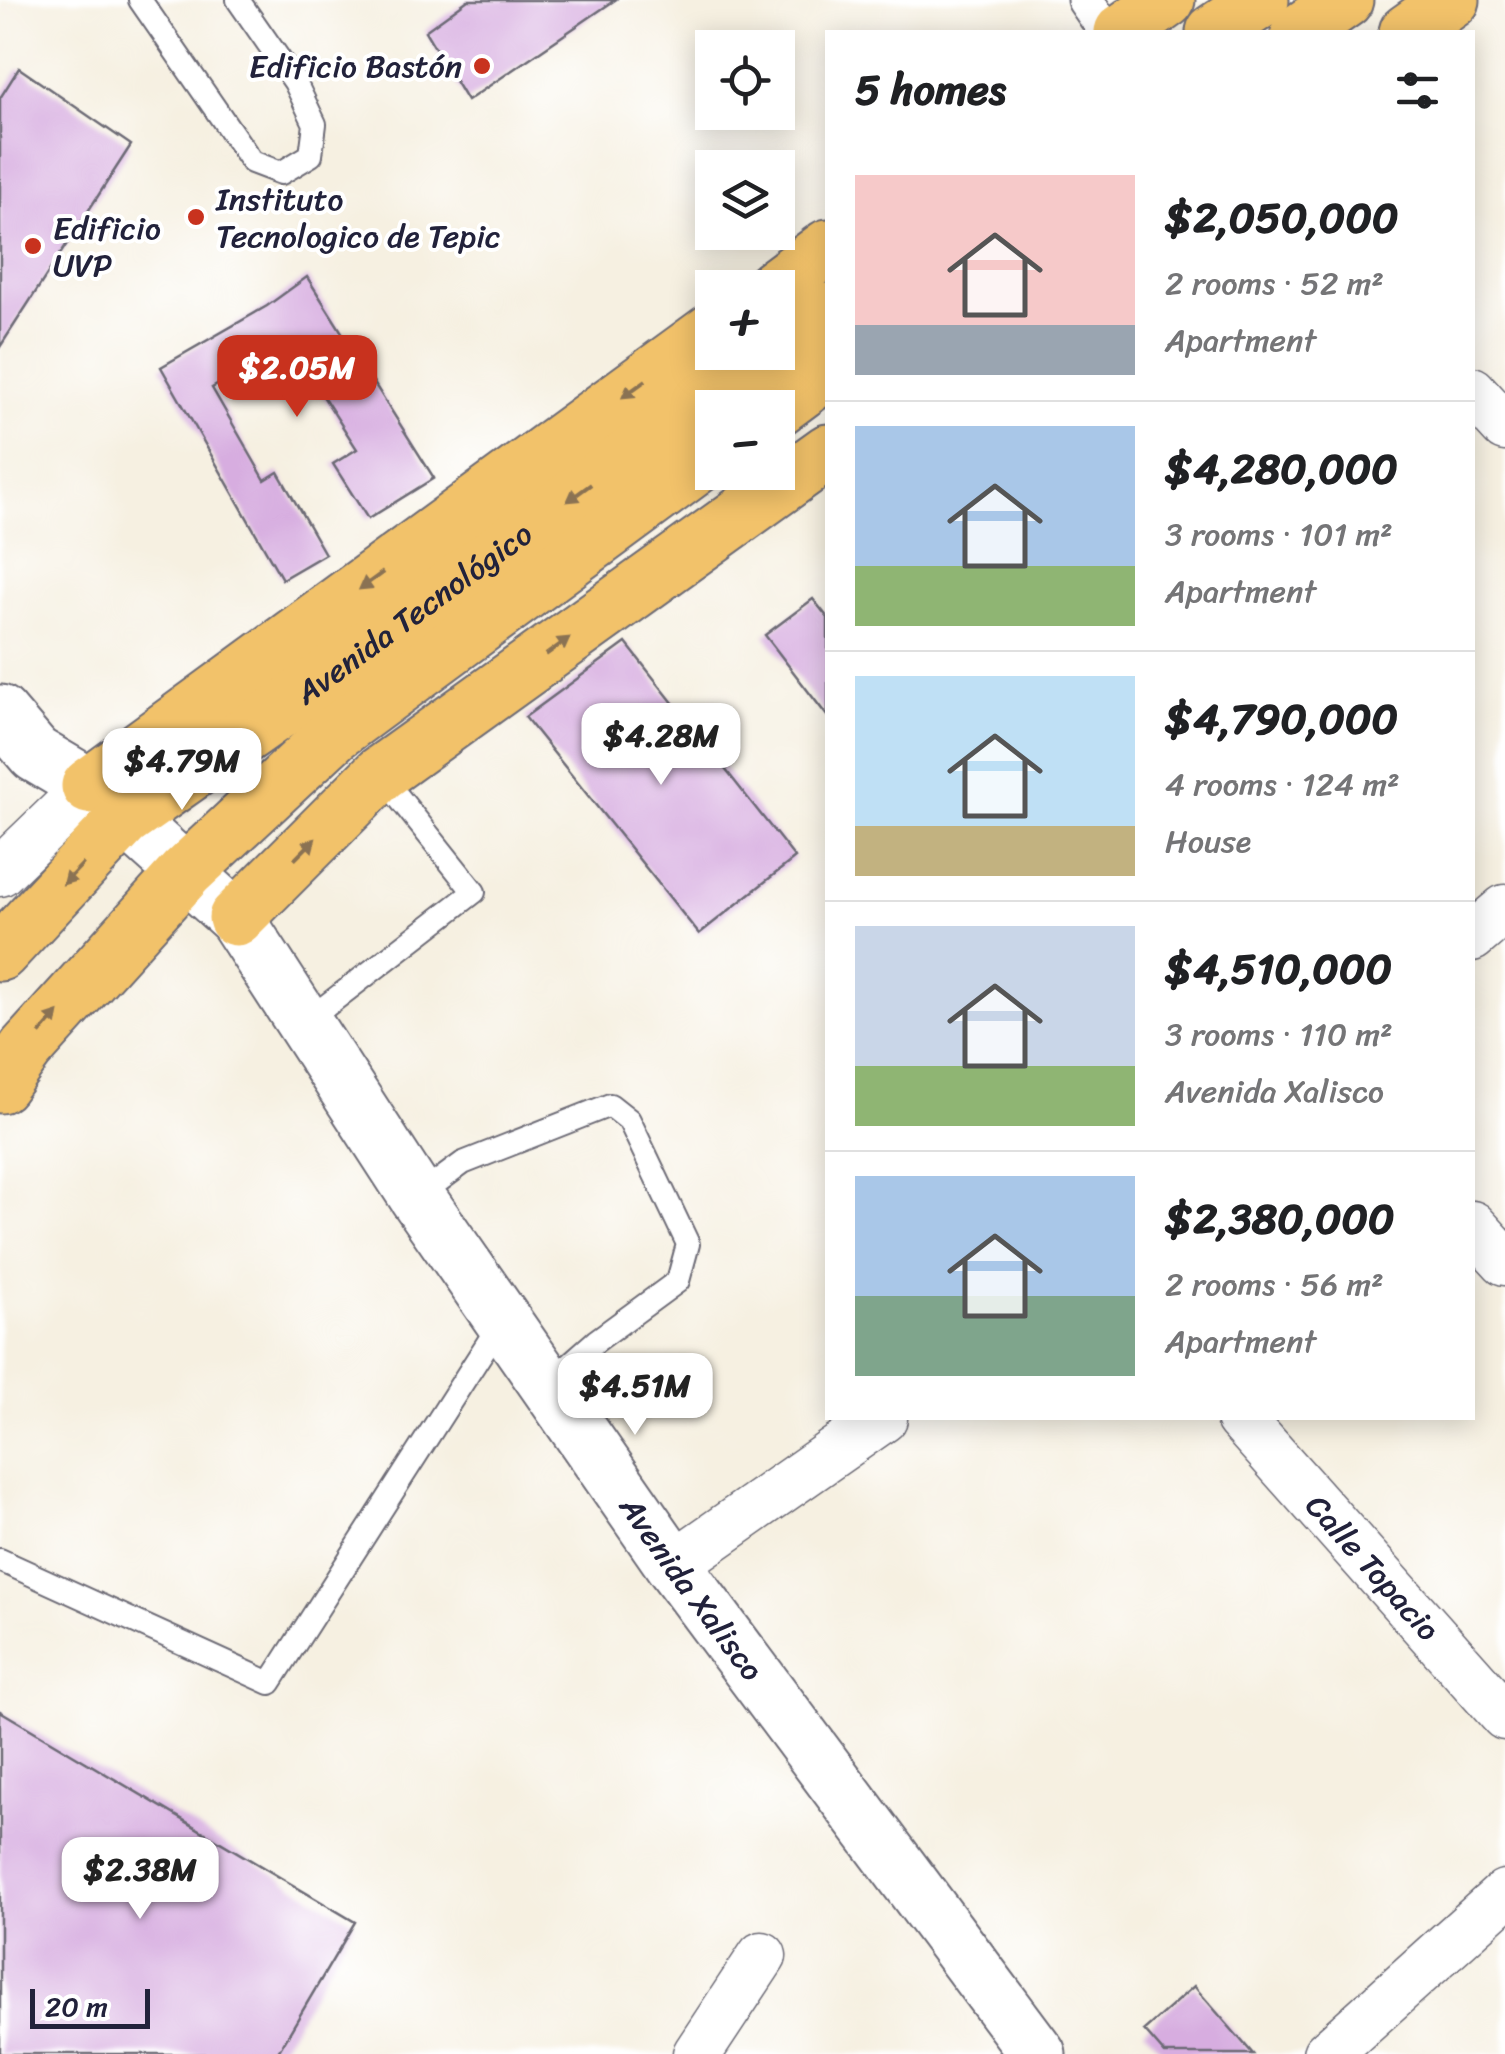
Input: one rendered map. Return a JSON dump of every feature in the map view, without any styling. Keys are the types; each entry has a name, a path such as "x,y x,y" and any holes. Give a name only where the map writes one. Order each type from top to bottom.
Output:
{"main road":[{"path":"1125,30 1167,0"},
{"path":"1217,30 1261,0"},
{"path":"1303,30 1345,0"},
{"path":"1410,30 1452,0"},
{"path":"795,272 825,250"},
{"path":"795,335 825,313"},
{"name":"Avenida Tecnológico","path":"11,940 106,803 695,345"},
{"name":"Avenida Tecnológico","path":"106,803 316,685 746,370"},
{"path":"795,395 825,373"},
{"path":"236,918 380,774 825,454"},
{"name":"Avenida Tecnológico","path":"0,1085 26,1049 186,872 335,733 695,468"}],"street":[{"path":"1085,0 1106,30"},
{"path":"1475,394 1505,427"},
{"name":"Avenida Xalisco","path":"0,713 35,754 106,803 236,918 418,1197 672,1566 1029,2050"},
{"path":"0,872 106,803"},
{"path":"1475,934 1505,908"},
{"path":"1475,1228 1505,1260"},
{"path":"672,1566 881,1420"},
{"name":"Calle Topacio","path":"1242,1420 1505,1716"},
{"path":"1327,2054 1505,1894"},
{"path":"696,2054 762,1956"}],"lane":[{"path":"140,0 252,162 282,173 311,155 315,124 296,82 238,0"},
{"path":"304,1022 474,892 380,774"},
{"path":"418,1197 463,1163 610,1106 629,1120 688,1244 678,1281 596,1341 546,1385"},
{"path":"0,1560 270,1683 502,1320"}],"building":[{"name":"Edificio Bastón","path":"468,0 615,0 467,101 425,31"},
{"name":"Edificio UVP","path":"19,68 131,145 0,347 0,98"},
{"path":"307,277 434,478 368,519 333,464 357,449 289,343 212,388 265,480 278,472 325,554 282,579 161,367 267,306"},
{"path":"813,599 825,614 825,713 765,635"},
{"path":"626,643 795,858 699,934 525,717"},
{"path":"0,1711 355,1922 277,2054 0,2054"},
{"path":"1194,1986 1253,2054 1165,2054 1144,2030"}],"place":[{"name":"Edificio Bastón","path":"482,66"},
{"name":"Instituto Tecnologico de Tepic","path":"196,217"},
{"name":"Edificio UVP","path":"33,246"}]}
